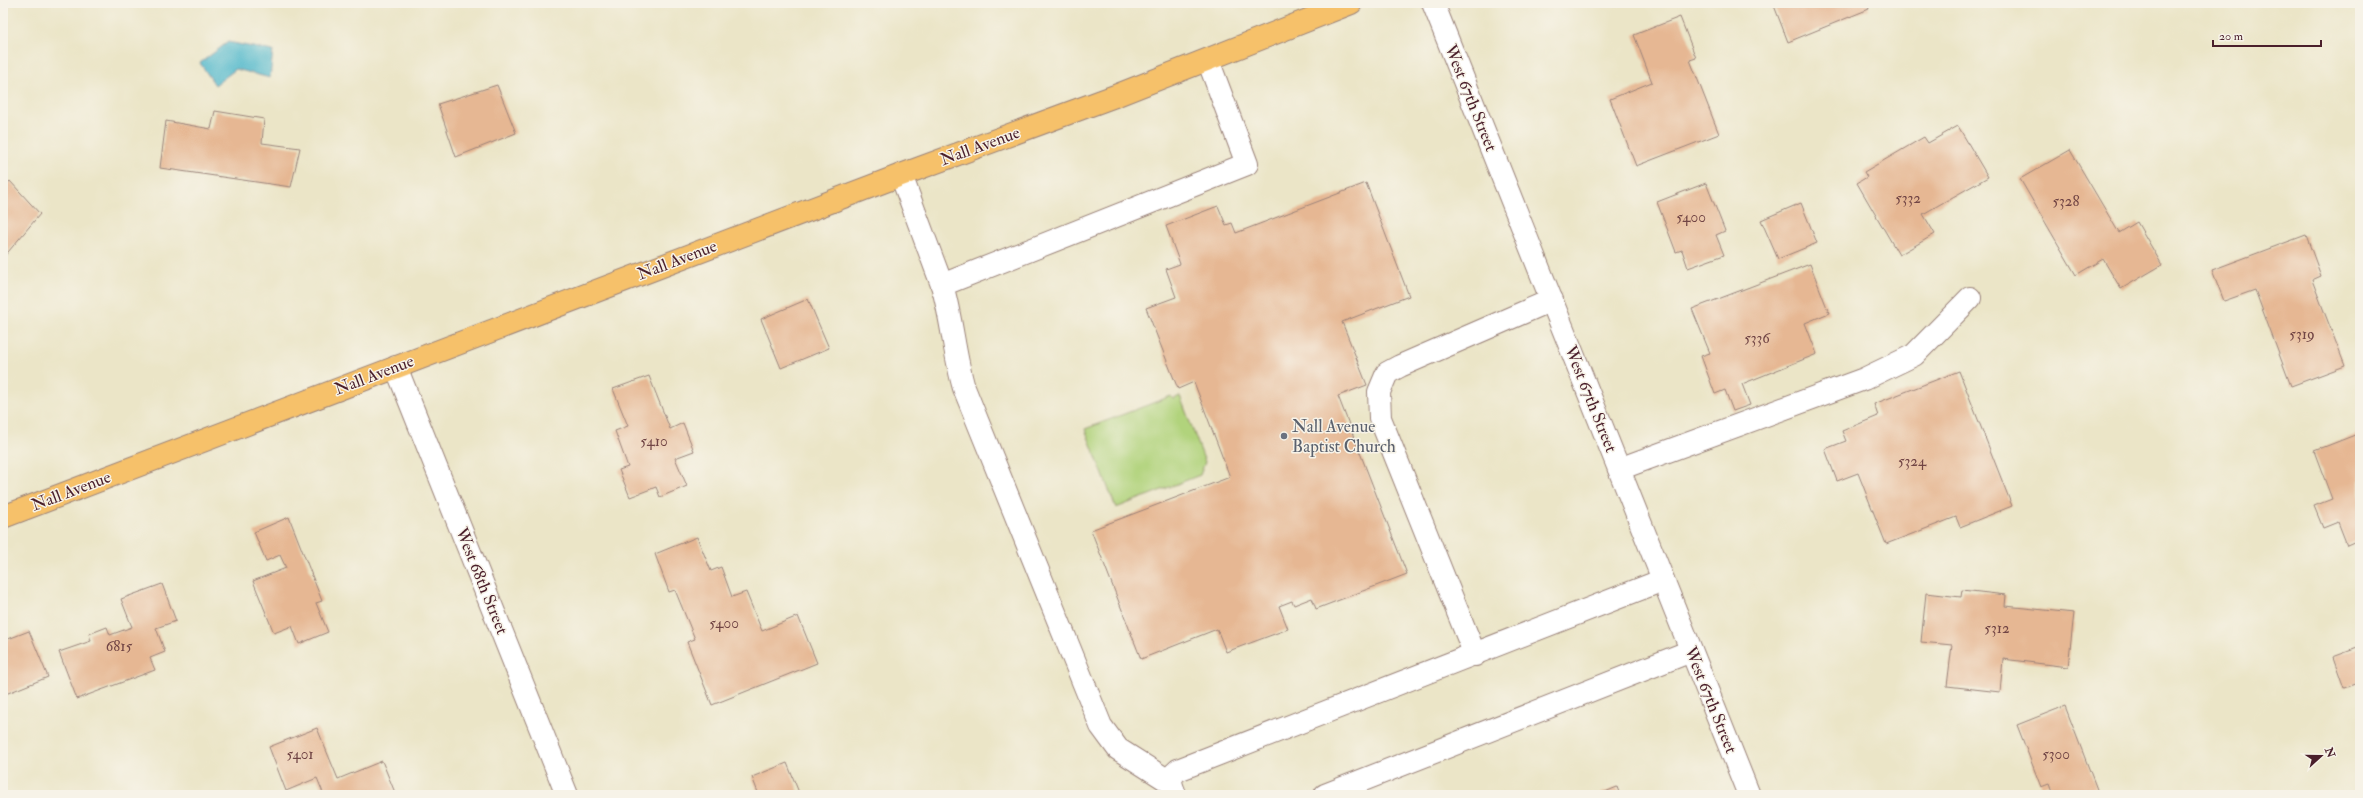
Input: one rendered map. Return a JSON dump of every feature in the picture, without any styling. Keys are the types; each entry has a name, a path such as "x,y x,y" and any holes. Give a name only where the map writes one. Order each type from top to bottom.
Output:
{"main road":[{"name":"Nall Avenue","path":"3,517 901,175 1208,60 1351,3"}],"street":[{"name":"West 67th Street","path":"1433,3 1749,795"},
{"path":"942,285 1247,164 1208,60"},
{"path":"901,175 942,285 947,303 955,357 964,388 1101,726 1118,749 1175,782 1475,655 1663,580"},
{"path":"1619,469 1878,372 1914,355 1970,298"},
{"path":"1475,655 1380,418 1379,392 1387,373 1552,300"},
{"name":"West 68th Street","path":"396,367 567,795"},
{"path":"1325,795 1691,651"}],"green space":[{"path":"1171,396 1173,399 1180,396 1205,462 1200,475 1116,508 1085,429"}],"water":[{"path":"228,42 273,51 270,78 236,69 215,85 200,63"}],"building":[{"path":"1773,3 1867,3 1869,9 1788,42"},
{"path":"1680,17 1696,58 1690,60 1719,134 1636,166 1610,99 1652,82 1634,35"},
{"path":"497,85 516,133 456,157 438,104"},
{"path":"215,111 264,119 262,143 300,148 291,187 160,168 166,121 211,129"},
{"path":"1958,126 1988,177 1923,214 1935,234 1899,255 1857,183 1867,177 1864,172 1924,137 1928,143"},
{"path":"2070,150 2119,233 2137,222 2162,265 2121,289 2103,259 2076,275 2020,179"},
{"path":"10,181 40,214 3,258 3,188"},
{"name":"Nall Avenue Baptist Church","path":"1366,183 1409,296 1342,322 1367,385 1338,396 1407,574 1316,609 1312,598 1294,605 1292,601 1279,606 1288,629 1226,652 1217,629 1141,659 1091,530 1230,477 1194,382 1178,389 1146,308 1176,297 1166,269 1180,264 1166,226 1218,206 1226,225 1232,223 1236,233"},
{"path":"1706,183 1725,231 1716,235 1724,255 1688,268 1682,250 1676,252 1657,202"},
{"path":"1801,203 1817,243 1778,259 1761,220"},
{"path":"2306,235 2321,276 2312,280 2345,366 2291,386 2255,290 2224,301 2212,270"},
{"path":"1810,264 1829,313 1805,323 1817,354 1742,384 1750,405 1733,411 1725,390 1715,394 1701,356 1710,353 1692,309"},
{"path":"808,299 829,348 781,368 761,319"},
{"path":"1959,371 2012,506 1960,527 1956,517 1886,544 1858,473 1837,481 1825,449 1846,441 1842,431 1878,416 1874,404"},
{"path":"649,376 670,429 683,423 694,451 675,458 687,486 660,497 656,487 630,497 619,470 628,467 615,431 628,426 613,389"},
{"path":"2360,433 2360,550 2356,541 2347,545 2338,522 2323,528 2314,506 2332,499 2314,451"},
{"path":"289,517 322,601 316,603 328,632 299,644 292,626 274,633 253,581 286,568 280,555 266,561 254,532"},
{"path":"697,537 711,571 721,567 732,597 746,592 762,631 798,616 817,663 712,705 687,642 695,639 675,590 669,592 655,554"},
{"path":"162,584 176,621 156,628 165,652 150,658 155,670 77,699 59,652 91,641 89,634 107,627 110,635 132,627 121,599"},
{"path":"1962,590 2006,595 2005,606 2074,613 2068,667 2003,659 2000,692 1947,686 1952,645 1921,642 1926,593 1961,597"},
{"path":"29,631 48,677 3,695 3,641"},
{"path":"2360,647 2360,682 2344,688 2333,657"},
{"path":"2065,706 2098,792 2090,795 2053,795 2049,784 2041,787 2017,725"},
{"path":"317,728 338,779 382,761 396,795 324,795 317,778 286,791 269,747"},
{"path":"787,763 800,795 759,795 752,777"},
{"path":"1617,787 1620,795 1598,795"}],"place":[{"name":"Nall Avenue Baptist Church","path":"1284,436"}]}
